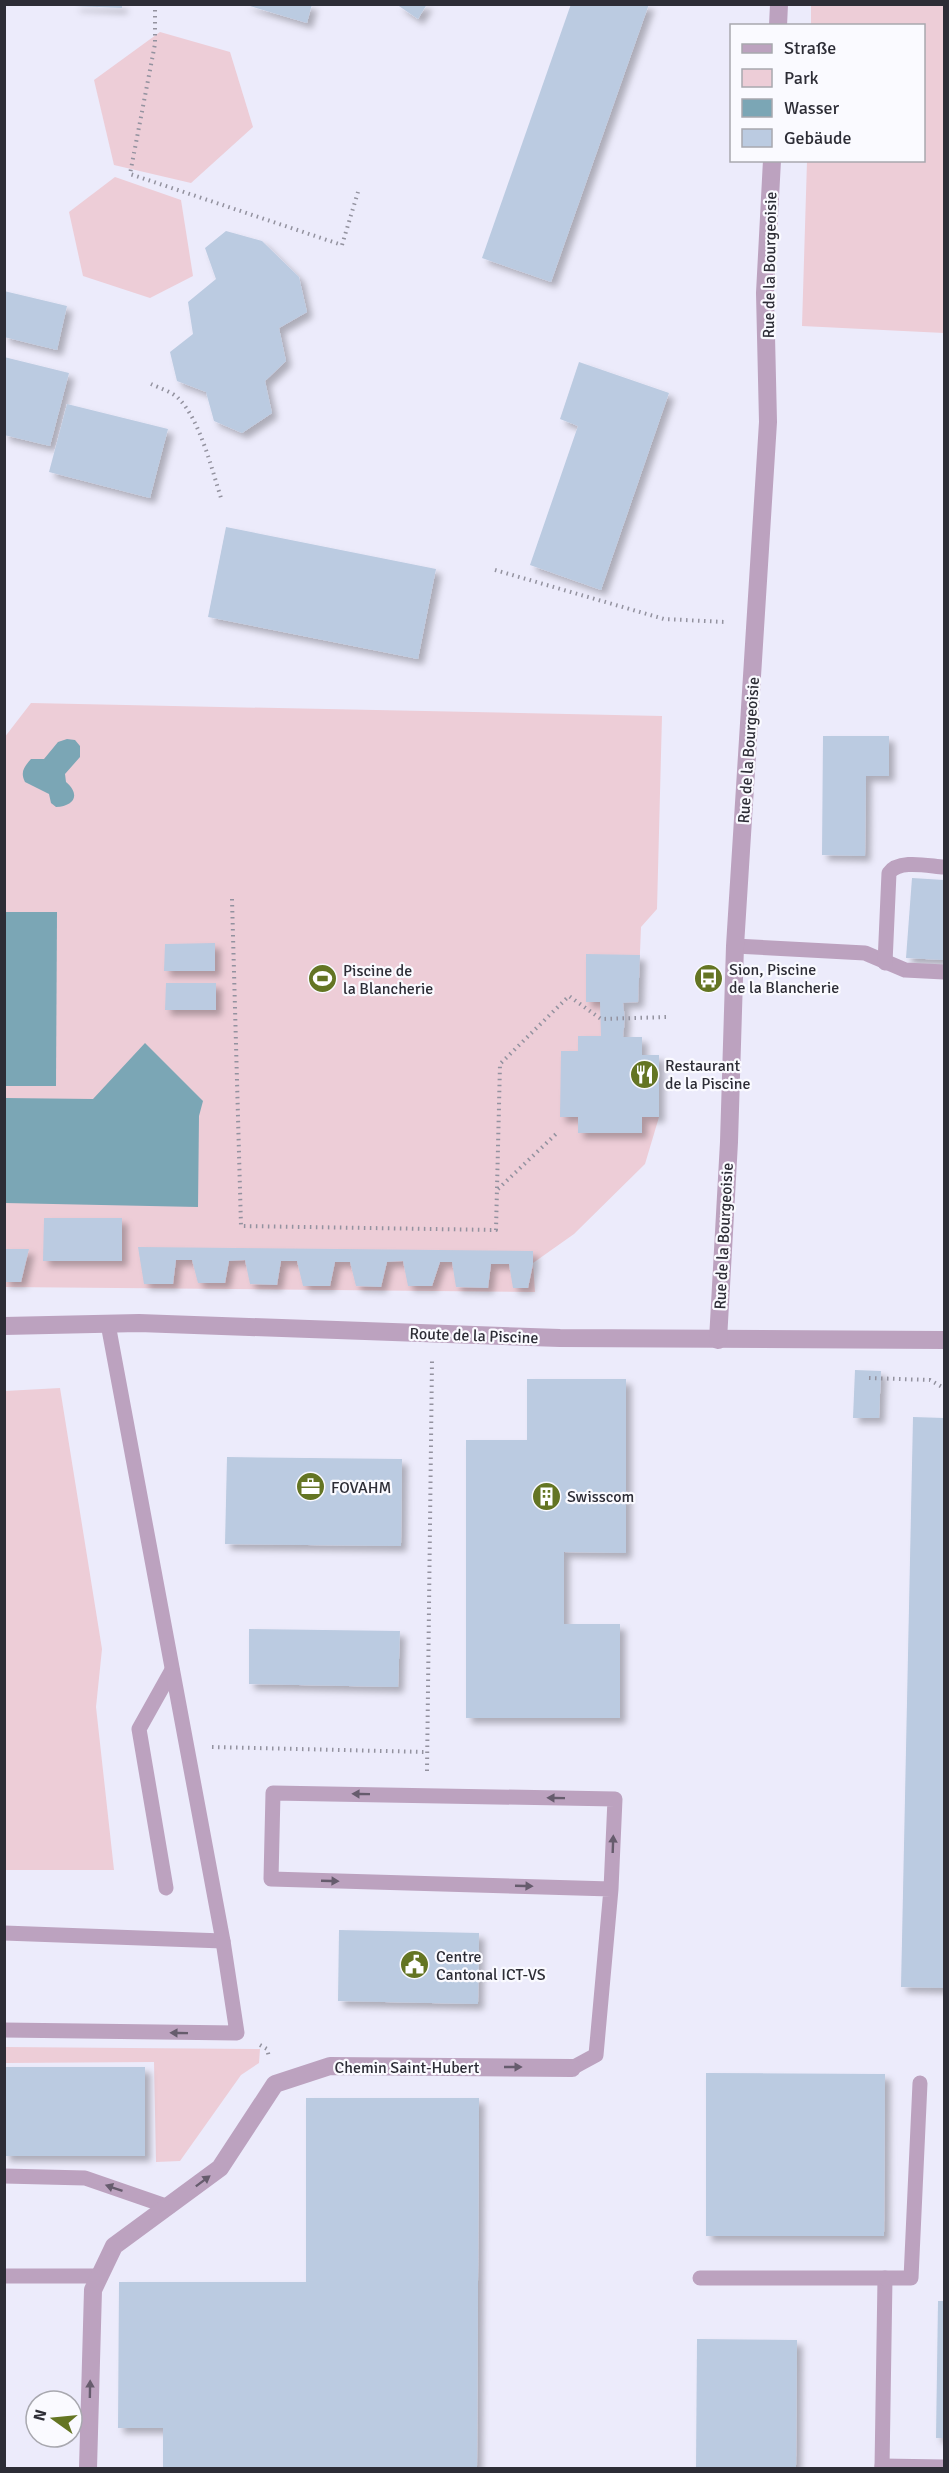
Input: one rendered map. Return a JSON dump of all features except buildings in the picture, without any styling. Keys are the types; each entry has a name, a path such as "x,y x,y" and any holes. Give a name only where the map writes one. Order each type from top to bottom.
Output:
{"street":[{"path":"778,24 779,4"},
{"name":"Rue de la Bourgeoisie","path":"718,1340 729,1142 735,946 768,434 765,293 772,162"},
{"name":"Route de la Piscine","path":"4,1326 139,1323 560,1338 945,1340"},
{"name":"Chemin Saint-Hubert","path":"275,2084 330,2066 572,2068"},
{"path":"88,2469 93,2290 114,2246 220,2168 275,2084"}],"lane":[{"path":"885,963 889,873 893,867 902,865 945,867"},
{"path":"735,946 865,954 905,970 945,972"},
{"path":"4,2031 237,2033 223,1941 108,1324"},
{"path":"166,1888 139,1729 172,1670"},
{"path":"426,1796 273,1793 271,1879 611,1889"},
{"name":"Chemin Saint-Hubert","path":"426,1796 615,1799 611,1889 596,2055 572,2068"},
{"path":"4,1933 223,1941"},
{"path":"700,2278 911,2278 920,2083"},
{"path":"4,2176 85,2178 169,2207"},
{"path":"4,2276 100,2276"},
{"path":"885,2277 882,2467 945,2467"}],"path":[{"path":"155,4 156,44 130,174 342,246 358,192"},
{"path":"150,384 178,398 189,413 205,447 221,498"},
{"path":"495,570 664,619 725,622"},
{"path":"232,899 241,1226 496,1230 500,1064 569,996 601,1019 668,1017"},
{"path":"497,1189 556,1134"},
{"path":"426,1796 432,1333"},
{"path":"868,1378 930,1380 945,1388"},
{"path":"186,1746 232,1749 427,1752"},
{"path":"237,2033 267,2049 275,2084"}],"green space":[{"path":"811,5 944,5 944,333 802,326 807,162 925,162 925,24 811,24"},
{"path":"160,32 230,52 253,127 191,183 114,165 94,80"},
{"path":"115,177 181,200 193,276 150,298 83,276 69,212"},
{"name":"Piscine de la Blancherie","path":"31,703 662,716 657,909 641,927 638,1002 623,1003 625,1019 623,1037 642,1037 642,1055 659,1055 659,1117 645,1164 574,1234 533,1263 535,1292 5,1287 4,738"},
{"path":"60,1388 102,1649 96,1707 114,1870 5,1870 5,1391"},
{"path":"5,2047 260,2049 259,2063 241,2075 180,2161 156,2162 154,2062 5,2063"}],"water":[{"path":"67,739 75,740 80,746 80,757 65,774 66,782 74,795 71,802 56,807 51,803 49,794 25,782 23,772 31,759 44,759 58,742"},
{"path":"5,912 57,912 56,1086 5,1086"},
{"path":"145,1043 203,1101 199,1116 198,1207 5,1203 5,1098 93,1099"}],"place":[{"name":"Sion, Piscine de la Blancherie","path":"708,978"},
{"name":"Piscine de la Blancherie","path":"322,979"},
{"name":"Restaurant de la Piscine","path":"644,1074"},
{"name":"FOVAHM","path":"310,1487"},
{"name":"Swisscom","path":"546,1496"},
{"name":"Centre Cantonal ICT-VS","path":"415,1965"}]}
